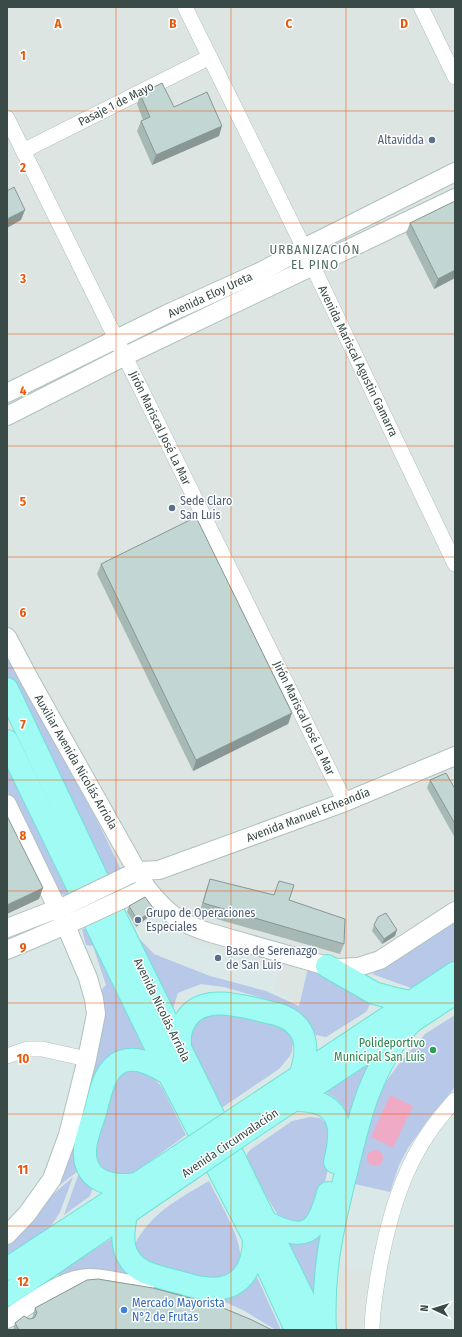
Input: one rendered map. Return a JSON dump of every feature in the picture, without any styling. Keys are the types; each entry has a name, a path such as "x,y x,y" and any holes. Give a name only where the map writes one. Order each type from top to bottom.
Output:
{"main road":[{"name":"Avenida Nicolás Arriola","path":"7,689 110,905 180,1047 260,1230 296,1330"},
{"name":"Avenida Nicolás Arriola","path":"7,741 169,1074 319,1330"},
{"path":"325,1330 325,1285 330,1239 362,1110 375,1076 386,1054 394,1043 411,1012 396,999 374,993 326,966"},
{"name":"Avenida Circunvalación","path":"246,1122 293,1100 411,1012 455,973"},
{"name":"Avenida Circunvalación","path":"7,1295 126,1213 183,1164 246,1122 300,1076 411,1012 455,993"},
{"path":"180,1047 180,1032 183,1025 189,1014 201,1006 209,1004 222,1004 277,1014 284,1016 296,1024 303,1036 305,1060 300,1076"},
{"path":"135,1184 118,1185 103,1182 92,1174 85,1162 86,1141 106,1078 112,1068 130,1060 141,1061 160,1068 169,1074"},
{"path":"126,1213 123,1231 124,1246 128,1258 138,1268 150,1274 205,1288 218,1289 230,1286 244,1275 252,1259 260,1230 297,1234 306,1231 314,1225 323,1211 339,1147 339,1125 330,1109 322,1104 293,1100"},
{"name":"Avenida Circunvalación","path":"7,1269 135,1184 183,1164"}],"street":[{"name":"Avenida Mariscal Agustin Gamarra","path":"185,7 313,266 455,564"},
{"path":"421,7 455,77"},
{"name":"Pasaje 1 de Mayo","path":"23,151 210,57"},
{"name":"Jirón Mariscal José La Mar","path":"7,118 345,802"},
{"name":"Avenida Eloy Ureta","path":"7,393 167,314 264,270 304,248 455,172"},
{"path":"412,194 422,214"},
{"name":"Avenida Eloy Ureta","path":"7,416 125,356 272,287 455,198"},
{"path":"264,270 272,287"},
{"path":"167,314 176,332"},
{"path":"51,371 61,389"},
{"name":"Auxiliar Avenida Nicolás Arriola","path":"7,637 133,873 143,889 173,916 199,930 326,966 348,968 369,964 380,960 455,911"},
{"name":"Avenida Manuel Echeandía","path":"7,928 63,907 133,873 159,870 345,802 455,756"},
{"path":"7,804 71,923 94,999 96,1014 87,1059 68,1135 52,1179 27,1214 7,1235"},
{"path":"7,950 71,923 143,889 159,870"},
{"path":"7,1056 27,1049 42,1049 87,1059"},
{"path":"372,1330 375,1298 388,1226 402,1184 419,1149 434,1125 455,1100"},
{"path":"7,1319 44,1295 75,1280 90,1278 151,1288 209,1304"}],"shaded area":[{"path":"7,7 455,7 455,942 414,970 334,984 305,976 299,1003 273,989 279,968 195,944 148,900 31,914 7,924"},
{"path":"7,655 99,824 123,874 107,882 7,675"},
{"path":"7,767 69,895 59,894 7,790"},
{"path":"148,900 455,942 455,1330 7,1330 7,924 31,914"},
{"path":"455,920 455,960 411,988 372,974"},
{"path":"88,928 146,1053 123,1051 78,1157 77,1172 44,1197 99,992 106,985 93,946 86,945 82,929"},
{"path":"129,928 154,954 210,976 266,991 299,1006 308,968 327,974 371,1001 367,1011 326,1037 316,1035 291,1011 265,999 224,987 201,984 178,993 172,1012"},
{"path":"203,1010 281,1019 296,1041 293,1042 290,1056 279,1069 220,1109 188,1043 188,1030"},
{"path":"455,1015 455,1087 430,1117 408,1148 399,1165 390,1192 355,1184 373,1112 385,1083 398,1065 425,1034"},
{"path":"388,1045 348,1134 348,1118 341,1103 319,1089"},
{"path":"137,1067 154,1078 162,1087 186,1135 135,1172 123,1175 102,1172 92,1153 116,1073"},
{"path":"390,1095 413,1106 393,1148 371,1137"},
{"path":"310,1117 320,1118 326,1123 331,1121 332,1155 324,1185 308,1220 295,1224 279,1217 246,1159 250,1150 292,1121"},
{"path":"372,1150 378,1150 383,1155 381,1164 378,1166 372,1166 367,1161 367,1155"},
{"path":"80,1170 93,1187 90,1196 64,1215"},
{"path":"73,1177 60,1212 42,1240 7,1257 7,1241 42,1204"},
{"path":"209,1181 238,1241 240,1260 236,1272 218,1281 153,1269 133,1248 140,1236 147,1226 165,1208"},
{"path":"322,1226 315,1301 285,1241"},
{"path":"114,1237 144,1276 70,1272 60,1276 56,1274"},
{"path":"331,1262 370,1270 362,1318 362,1330 330,1330"},
{"path":"256,1275 281,1330 276,1330 243,1310 227,1303 188,1293"}],"building":[{"path":"162,83 174,107 207,92 222,126 156,155 141,121 150,117 140,94"},
{"path":"14,187 25,210 7,219 7,191"},
{"path":"455,201 455,270 438,279 410,223"},
{"path":"196,517 292,713 196,760 101,564"},
{"path":"446,773 455,789 455,824 430,780"},
{"path":"7,816 43,888 7,905"},
{"path":"210,879 274,895 279,881 294,885 289,900 345,919 344,944 203,903"},
{"path":"145,897 154,909 138,921 129,906"},
{"path":"386,913 397,930 384,939 374,925 378,917"},
{"name":"Mercado Mayorista N°2 de Frutas","path":"98,1279 153,1288 216,1305 272,1330 19,1330 15,1323 24,1316 29,1319 34,1318 37,1313 35,1308 87,1280"}],"place":[{"name":"Altavidda","path":"432,140"},
{"name":"Sede Claro San Luis","path":"172,508"},
{"name":"Grupo de Operaciones Especiales","path":"138,920"},
{"name":"Base de Serenazgo de San Luis","path":"218,958"},
{"name":"Polideportivo Municipal San Luis","path":"433,1050"},
{"name":"Mercado Mayorista N°2 de Frutas","path":"124,1310"}],"district":[{"name":"URBANIZACIÓN EL PINO","path":"315,256"}]}
